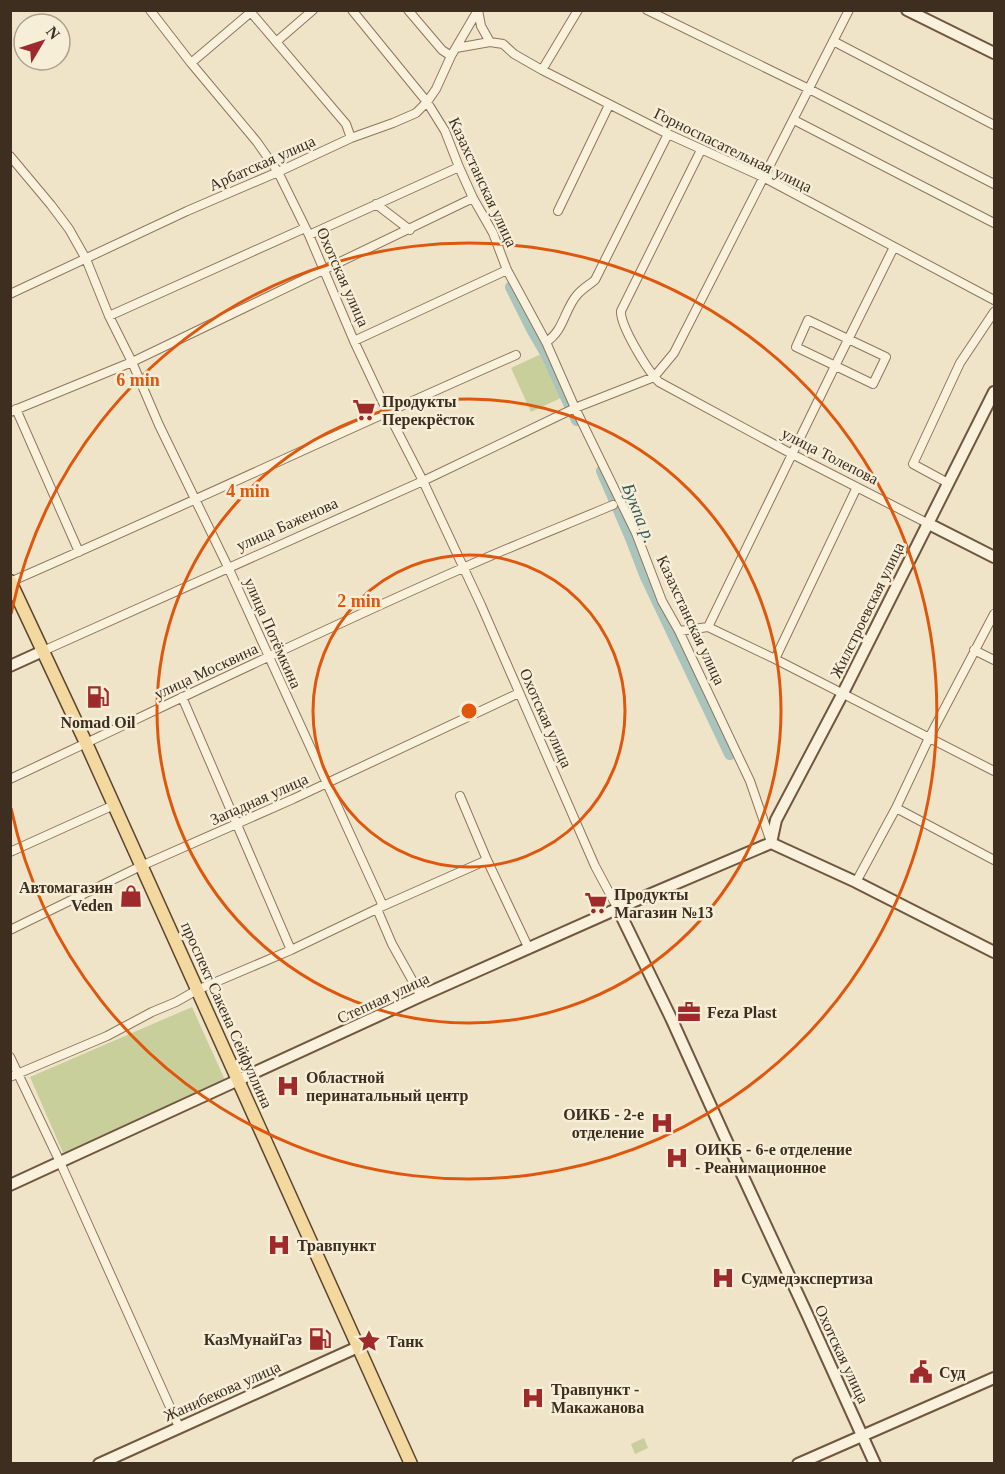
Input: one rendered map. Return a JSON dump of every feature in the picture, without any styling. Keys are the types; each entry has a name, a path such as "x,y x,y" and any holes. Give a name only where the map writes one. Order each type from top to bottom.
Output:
{"main road":[{"name":"проспект Сакена Сейфуллина","path":"11,581 411,1464"}],"street":[{"name":"Охотская улица","path":"150,10 257,142 278,172 325,270 354,341 464,567 595,866 668,1011 875,1464"},
{"path":"276,42 313,10"},
{"name":"Казахстанская улица","path":"352,10 427,102 445,131 473,198 493,232 507,270 546,342 575,408 636,533 662,601 679,631 750,781 771,843"},
{"path":"408,10 442,50 451,56"},
{"path":"456,48 490,42 481,26 478,10"},
{"name":"Арбатская улица","path":"10,294 187,211 351,138 416,113 436,89 451,56 478,10"},
{"path":"542,70 578,10"},
{"path":"647,10 809,89 994,184"},
{"path":"701,150 621,311 620,318 654,377 674,353 849,10"},
{"path":"907,10 994,53"},
{"path":"191,63 250,11 346,124 351,138"},
{"path":"833,41 994,125"},
{"name":"Горноспасательная улица","path":"490,42 502,44 514,54 542,70 609,105 763,177 994,300"},
{"path":"558,211 609,105"},
{"path":"794,120 994,223"},
{"path":"546,342 560,328 576,296 595,280 668,134"},
{"name":"улица Потёмкина","path":"10,156 63,221 86,259 109,316 228,567 326,784 380,908 392,944 421,996"},
{"path":"109,316 376,204 459,166"},
{"path":"80,552 47,478 13,411 132,362 473,198"},
{"path":"376,204 410,230"},
{"path":"708,627 894,247"},
{"path":"354,341 507,270"},
{"path":"948,483 913,464 960,363 994,312"},
{"path":"808,320 886,357 873,384 835,366 795,347 808,320"},
{"path":"11,581 196,500 516,354"},
{"name":"улица Баженова","path":"10,666 423,481 575,408 654,377"},
{"name":"улица Толепова","path":"654,377 659,382 792,454 994,557"},
{"name":"Жилстроевская улица","path":"771,843 776,820 843,693 994,392"},
{"path":"775,659 857,487"},
{"name":"улица Москвина","path":"10,779 268,656 464,567 613,505"},
{"path":"856,882 994,614"},
{"path":"679,631 708,627 994,771"},
{"path":"974,650 994,660"},
{"name":"Западная улица","path":"10,930 141,866 326,784 519,693"},
{"path":"182,697 291,950"},
{"path":"460,796 487,860 530,949"},
{"path":"10,852 114,805"},
{"path":"896,808 994,860"},
{"path":"771,843 856,882 994,952"},
{"name":"Степная улица","path":"10,1185 421,996 771,843"},
{"path":"10,1077 107,1036 197,990 291,950 487,860"},
{"path":"10,1057 60,1162 179,1427"},
{"name":"Жанибекова улица","path":"99,1464 358,1347"},
{"path":"798,1464 994,1378"}],"green space":[{"path":"541,354 561,398 531,412 511,368"},
{"path":"192,1007 225,1080 63,1153 30,1077"},
{"path":"644,1438 648,1448 635,1454 631,1444"}],"waterway":[{"name":"Букпа р.","path":"511,287 547,355 577,420"},
{"name":"Букпа р.","path":"602,471 646,577 730,754"}],"place":[{"name":"Продукты Перекрёсток","path":"364,410"},
{"name":"Nomad Oil","path":"98,697"},
{"name":"Автомагазин Veden","path":"131,896"},
{"name":"Продукты Магазин №13","path":"596,903"},
{"name":"Feza Plast","path":"689,1012"},
{"name":"Областной перинатальный центр","path":"288,1086"},
{"name":"ОИКБ - 2-е отделение","path":"662,1123"},
{"name":"ОИКБ - 6-е отделение - Реанимационное","path":"677,1158"},
{"name":"Травпункт","path":"279,1245"},
{"name":"Судмедэкспертиза","path":"723,1278"},
{"name":"КазМунайГаз","path":"320,1339"},
{"name":"Танк","path":"369,1341"},
{"name":"Суд","path":"921,1372"},
{"name":"Травпункт - Макажанова","path":"533,1398"}]}
